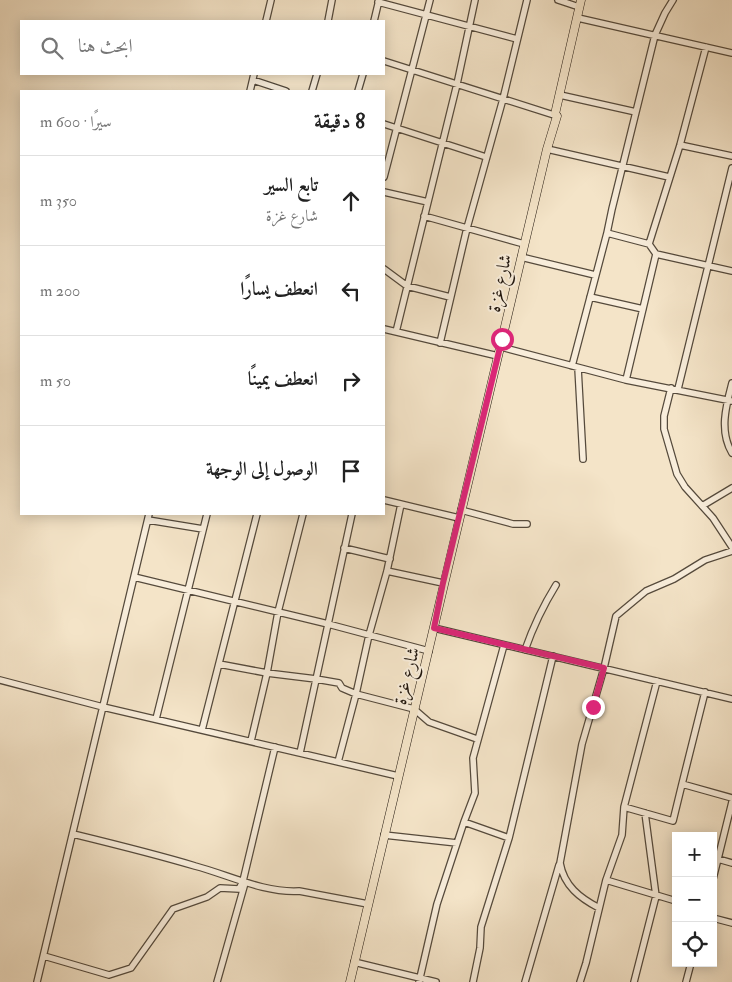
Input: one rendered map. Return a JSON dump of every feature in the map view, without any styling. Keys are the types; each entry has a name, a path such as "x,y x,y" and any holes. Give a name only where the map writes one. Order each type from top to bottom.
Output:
{"main road":[{"name":"شارع غزة","path":"350,982 524,244 557,116 555,114 580,4"}],"street":[{"path":"266,20 271,0"},
{"path":"328,20 332,0"},
{"path":"385,173 430,0"},
{"path":"396,332 458,84 475,0"},
{"path":"440,343 467,228 503,99 527,0"},
{"path":"558,0 580,4"},
{"path":"583,459 575,367 595,275 608,233 622,167 656,35 672,0"},
{"path":"374,20 378,1 517,39"},
{"path":"578,18 732,53"},
{"path":"649,244 680,145 706,47"},
{"path":"385,60 557,116"},
{"path":"312,90 317,75"},
{"path":"358,90 363,75"},
{"path":"250,90 253,77 284,90"},
{"path":"560,95 636,112"},
{"path":"385,124 486,158"},
{"path":"680,145 732,156"},
{"path":"547,149 669,177"},
{"path":"732,168 675,388 664,416 664,429 677,474 732,547"},
{"path":"385,192 428,202"},
{"path":"424,216 524,244"},
{"path":"608,233 649,244 656,254 732,270"},
{"path":"626,380 656,254"},
{"path":"521,257 595,275"},
{"path":"385,270 407,286 450,297"},
{"path":"590,297 643,309"},
{"path":"385,330 498,356"},
{"path":"501,347 626,380 730,400"},
{"path":"732,383 724,425 725,439 732,453"},
{"path":"702,506 732,488"},
{"path":"385,500 513,524 527,524"},
{"path":"338,762 390,559 401,504"},
{"path":"156,719 206,515"},
{"path":"202,730 257,515"},
{"path":"251,741 267,673 278,612 303,515"},
{"path":"300,752 352,515"},
{"path":"37,982 149,517 203,530"},
{"path":"344,548 390,559"},
{"path":"525,982 560,863 582,744 604,668 614,621 619,612 646,591 674,579 705,560 732,551"},
{"path":"387,570 443,583"},
{"path":"134,577 328,624 428,651"},
{"path":"525,650 534,625 556,585"},
{"path":"434,628 732,698"},
{"path":"419,980 436,904 475,793 473,758 504,645"},
{"path":"473,982 480,948 481,927 508,838 553,656"},
{"path":"219,664 339,683 342,688 356,694 414,709 429,722 477,739"},
{"path":"0,680 103,707 398,776"},
{"path":"580,982 606,880 622,836 624,807 657,681"},
{"path":"624,807 673,821 705,692"},
{"path":"217,982 244,881 275,747"},
{"path":"682,784 732,798"},
{"path":"714,877 732,802"},
{"path":"634,982 656,896 646,813"},
{"path":"464,822 508,838"},
{"path":"72,834 142,851 264,887 288,892 299,891 368,904"},
{"path":"384,835 457,844"},
{"path":"718,860 732,863"},
{"path":"560,863 562,874 573,890 582,899 599,908"},
{"path":"606,880 672,900"},
{"path":"44,956 109,975 131,968 174,909 207,897 220,888 239,889 244,881"},
{"path":"717,919 732,923"},
{"path":"354,962 419,980 436,982"},
{"path":"686,982 690,967"}],"route":[{"path":"502,339 443,583 434,628 604,668 593,707"}]}
